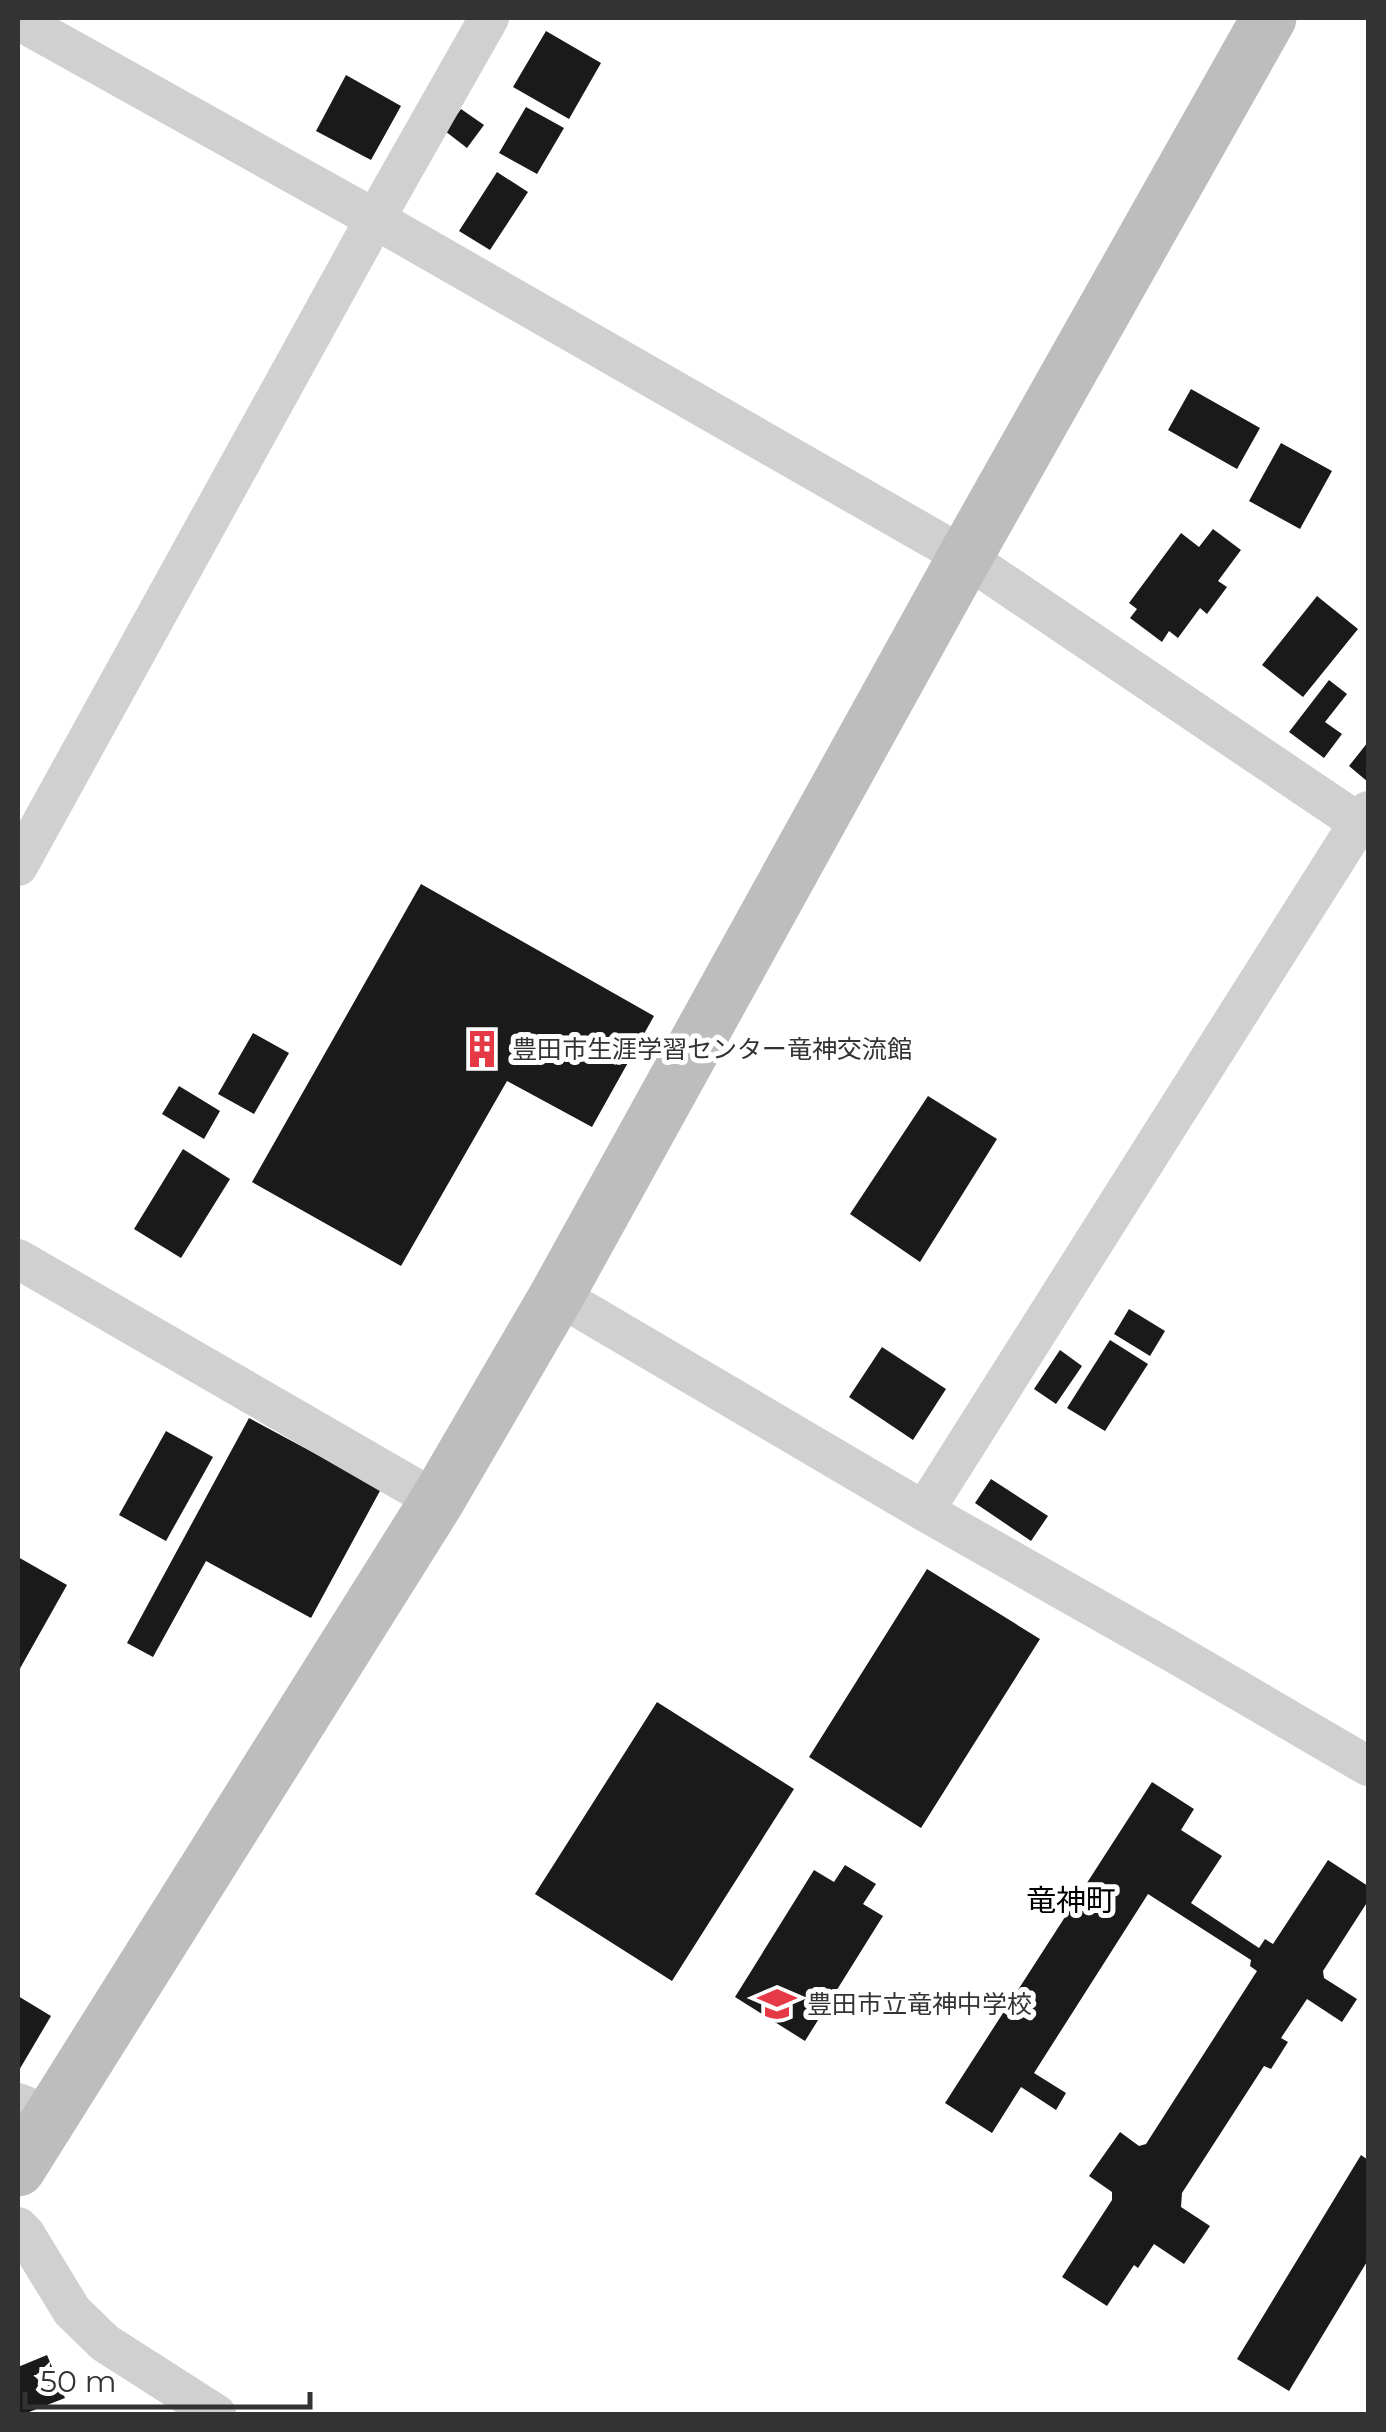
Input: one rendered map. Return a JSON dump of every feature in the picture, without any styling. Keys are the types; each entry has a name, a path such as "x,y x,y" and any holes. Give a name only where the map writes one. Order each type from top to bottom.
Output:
{"street":[{"path":"18,866 489,18"},
{"path":"18,2169 34,2110 437,1501 557,1295 965,557 1269,18"},
{"path":"18,20 965,557 1365,822 924,1511"},
{"path":"18,1260 437,1501"},
{"path":"557,1295 1368,1766"},
{"path":"18,2226 72,2311 106,2343 216,2414"}],"building":[{"path":"546,31 601,63 569,119 513,87"},
{"path":"346,75 401,106 371,160 316,131"},
{"path":"526,107 564,128 537,174 499,153"},
{"path":"461,109 484,125 467,148 445,131"},
{"path":"497,172 528,192 490,250 459,231"},
{"path":"1191,389 1260,428 1237,469 1168,430"},
{"path":"1281,443 1332,471 1300,529 1249,501"},
{"path":"1213,529 1241,550 1218,581 1227,587 1207,614 1200,608 1178,638 1169,631 1162,642 1130,618 1137,609 1129,603 1181,533 1199,547"},
{"path":"1317,596 1358,629 1303,697 1262,665"},
{"path":"1329,680 1347,694 1325,722 1342,734 1324,758 1289,732"},
{"path":"1368,742 1368,782 1349,766"},
{"name":"豊田市生涯学習センター竜神交流館","path":"421,884 654,1016 592,1127 507,1081 401,1266 252,1182"},
{"path":"253,1033 289,1053 254,1114 218,1094"},
{"path":"179,1086 220,1111 204,1139 162,1114"},
{"path":"928,1096 997,1139 920,1262 850,1214"},
{"path":"183,1149 230,1179 181,1258 134,1229"},
{"path":"1129,1309 1165,1331 1150,1356 1114,1334"},
{"path":"1110,1340 1148,1364 1105,1431 1067,1408"},
{"path":"882,1347 946,1389 913,1440 849,1397"},
{"path":"1060,1350 1082,1366 1056,1404 1034,1389"},
{"path":"249,1418 381,1489 311,1618 206,1561 153,1657 127,1643"},
{"path":"166,1431 213,1457 166,1541 119,1515"},
{"path":"991,1479 1048,1516 1031,1541 975,1503"},
{"path":"18,1557 67,1585 18,1672"},
{"path":"927,1569 1040,1639 921,1828 809,1757"},
{"path":"657,1702 794,1789 672,1981 535,1894"},
{"name":"豊田市立竜神中学校","path":"1152,1782 1194,1809 1181,1830 1222,1856 1191,1903 1259,1948 1265,1939 1273,1944 1328,1860 1368,1886 1368,1901 1323,1971 1324,1978 1357,1999 1342,2022 1307,1999 1281,2038 1288,2042 1271,2069 1264,2066 1182,2193 1181,2207 1210,2226 1184,2264 1154,2244 1138,2268 1134,2265 1107,2306 1062,2277 1112,2200 1112,2192 1089,2176 1120,2132 1139,2146 1146,2144 1257,1971 1250,1966 1251,1960 1148,1894 1034,2073 1066,2093 1056,2110 1021,2087 992,2133 945,2103"},
{"path":"845,1865 876,1884 863,1904 883,1916 805,2041 735,1997 814,1870 834,1882"},
{"path":"18,1996 51,2016 18,2072"},
{"path":"1361,2155 1368,2160 1368,2260 1289,2391 1237,2359"},
{"path":"47,2355 65,2398 18,2414 18,2367"}],"place":[{"name":"豊田市生涯学習センター竜神交流館","path":"482,1049"},
{"name":"豊田市立竜神中学校","path":"777,2004"}],"district":[{"name":"竜神町","path":"1071,1901"}]}
